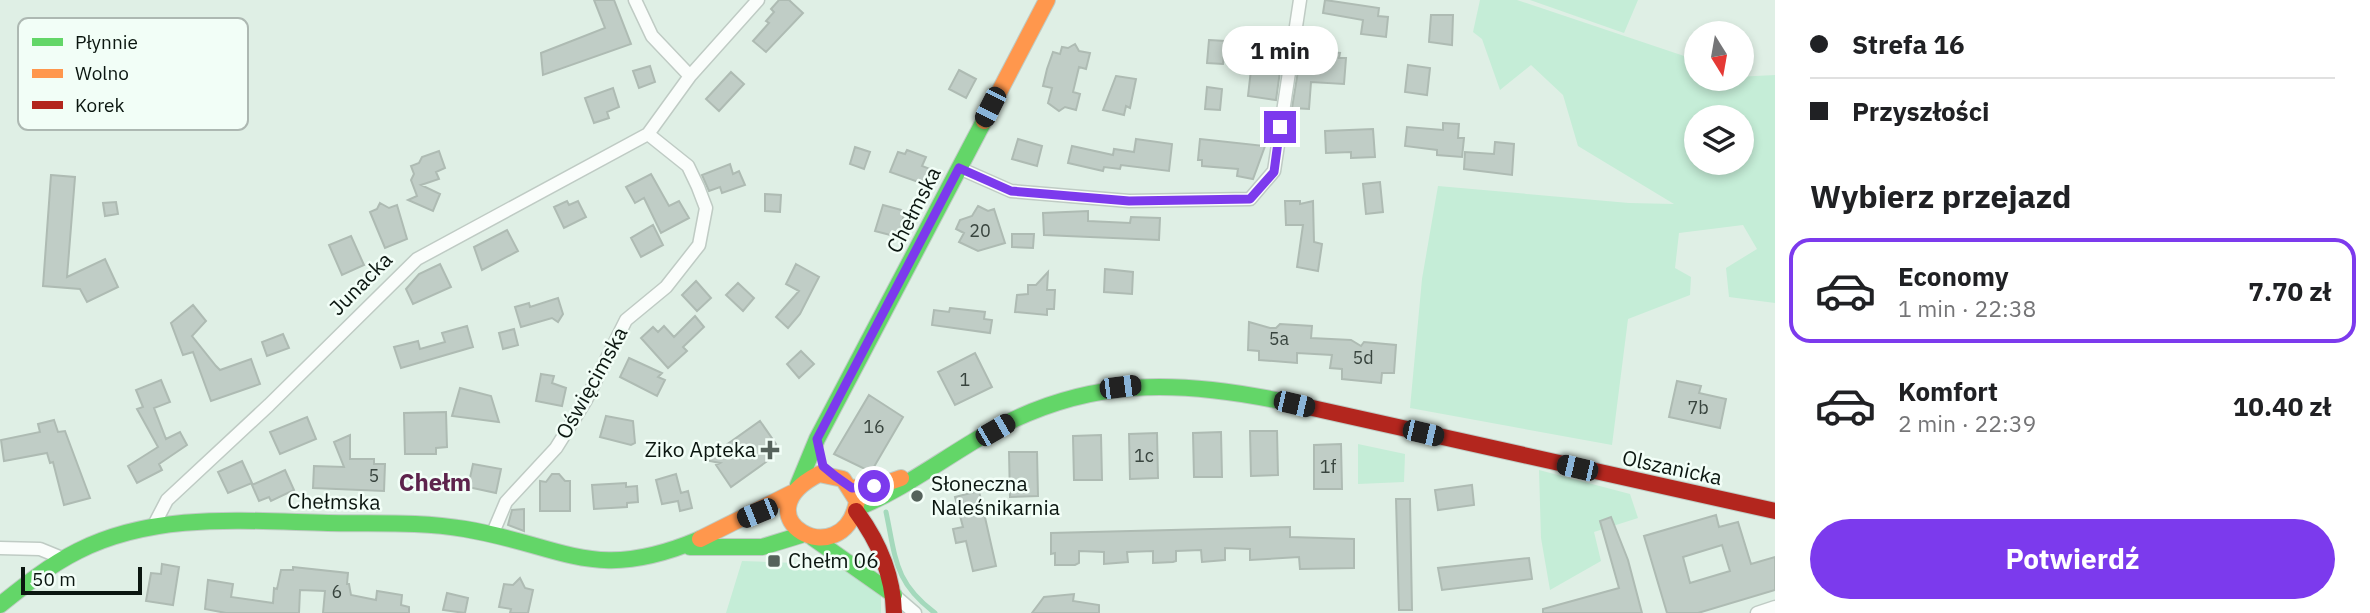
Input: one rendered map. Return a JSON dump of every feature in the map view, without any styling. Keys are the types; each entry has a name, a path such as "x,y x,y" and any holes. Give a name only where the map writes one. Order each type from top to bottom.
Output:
{"street":[{"path":"635,0 652,36 690,76"},
{"name":"Junacka","path":"153,525 167,500 417,259 648,134 690,76 758,0"},
{"name":"Chełmska","path":"153,525 201,520 430,524 492,535 563,556 610,562 635,561 757,513 795,489 817,439 1047,0"},
{"path":"959,168 1011,191 1129,201 1250,199 1274,172 1300,0"},
{"name":"Oświęcimska","path":"492,535 506,502 556,448 626,320 666,287 699,245 706,208 698,187 688,166 648,134"},
{"name":"Olszanicka","path":"856,510 886,495 917,473 1042,406 1103,390 1175,385 1242,393 1775,511"},
{"path":"817,439 823,466 852,488 856,510 880,549 894,596 894,613"},
{"name":"Olszanicka","path":"852,488 881,485 917,473"},
{"path":"835,476 819,474 795,489 790,518 829,553 882,583 915,613"},
{"path":"807,536 823,538 840,532 848,526 856,510"},
{"path":"0,605 62,558 93,542 153,525"},
{"name":"Chełmska","path":"676,547 773,545 807,536"},
{"path":"0,548 40,549 62,558"},
{"path":"1757,613 1775,607"}],"green space":[{"path":"1480,0 1517,0 1684,56 1684,91 1754,91 1754,76 1775,75 1775,303 1729,297 1726,268 1757,249 1743,225 1679,233 1675,268 1691,277 1690,295 1628,319 1612,445 1410,408 1422,279 1438,186 1629,203 1674,204 1578,146 1563,95 1531,65 1500,90 1482,39 1473,32"},
{"path":"1530,0 1638,0 1624,33"},
{"path":"1358,444 1405,454 1404,482 1358,484"},
{"path":"1539,470 1630,494 1638,518 1594,532 1601,561 1550,590 1541,538"},
{"path":"742,561 823,564 847,572 881,594 881,613 726,613"}],"building":[{"path":"594,0 614,0 631,44 543,75 541,53 605,28"},
{"path":"779,0 789,0 803,13 766,52 753,41 769,23 766,21 774,12 771,9"},
{"path":"1325,0 1379,8 1378,16 1388,17 1386,37 1361,34 1363,20 1323,13"},
{"path":"1431,15 1453,15 1452,45 1429,42"},
{"path":"1209,40 1225,41 1223,64 1207,63"},
{"path":"1075,44 1079,51 1090,53 1086,69 1079,67 1073,92 1080,94 1076,110 1065,107 1059,111 1048,103 1052,88 1043,86 1047,69 1053,52 1060,54 1062,47 1068,48"},
{"path":"1316,51 1340,53 1339,58 1346,58 1344,84 1311,82 1309,109 1292,108 1299,65 1305,65 1306,56 1315,56"},
{"path":"1252,61 1281,64 1276,100 1248,96"},
{"path":"1408,65 1430,68 1427,95 1405,92"},
{"path":"650,66 655,82 639,88 633,71"},
{"path":"959,70 976,79 966,98 949,89"},
{"path":"731,72 744,84 719,111 706,99"},
{"path":"1116,76 1136,79 1130,108 1126,106 1124,115 1103,110"},
{"path":"1207,87 1222,89 1220,110 1205,109"},
{"path":"613,88 619,107 607,112 609,118 594,123 585,98"},
{"path":"1443,123 1459,124 1458,138 1464,138 1462,157 1437,155 1437,150 1405,146 1407,127 1443,130"},
{"path":"1373,129 1375,157 1351,158 1351,152 1326,153 1325,131"},
{"path":"1018,139 1042,146 1037,166 1012,159"},
{"path":"1136,139 1172,144 1169,171 1121,165 1120,169 1104,167 1103,171 1068,163 1072,146 1113,155 1114,149 1134,152"},
{"path":"1200,139 1265,146 1253,179 1237,176 1238,169 1202,166 1202,160 1198,160"},
{"path":"1495,142 1514,144 1512,175 1464,169 1465,152 1494,154"},
{"path":"855,147 870,152 864,169 850,164"},
{"path":"907,150 926,157 922,166 930,169 924,184 890,172 898,152 905,154"},
{"path":"439,151 445,168 436,172 439,179 421,185 440,194 433,211 408,200 417,196 411,180 414,174 411,166 419,163 422,157"},
{"path":"730,164 733,174 739,171 745,185 722,193 720,187 709,191 702,175"},
{"path":"651,174 669,206 679,201 689,218 661,233 644,198 635,203 626,187"},
{"path":"51,175 75,177 67,277 105,259 118,287 87,302 80,289 43,286"},
{"path":"1380,182 1383,212 1366,214 1363,184"},
{"path":"765,194 781,195 780,212 765,211"},
{"path":"567,201 569,205 578,201 586,217 564,228 554,207"},
{"path":"1285,201 1300,201 1300,204 1313,201 1314,242 1322,244 1318,271 1297,267 1303,225 1286,225"},
{"path":"116,202 118,214 105,216 103,203"},
{"path":"380,203 389,208 397,205 407,239 385,248 370,212 377,209"},
{"path":"883,205 905,211 898,237 875,231"},
{"path":"978,206 988,211 994,209 1005,243 978,251 959,242 964,233 956,229 960,220 972,216"},
{"path":"1088,211 1088,221 1130,223 1131,217 1160,218 1159,240 1044,235 1043,213"},
{"path":"653,225 663,245 641,257 631,238"},
{"path":"507,230 518,251 482,270 474,247"},
{"path":"1012,234 1034,234 1033,248 1012,247"},
{"path":"351,236 364,265 342,275 329,245"},
{"path":"440,264 451,287 413,304 406,289 419,274"},
{"path":"796,264 819,277 800,314 788,328 776,317 799,291 786,284"},
{"path":"1105,269 1133,272 1132,294 1104,292"},
{"path":"1048,272 1047,290 1055,290 1054,309 1047,309 1047,315 1015,312 1017,295 1028,294 1028,285 1036,285"},
{"path":"696,281 711,298 697,311 682,295"},
{"path":"738,283 754,298 743,311 726,295"},
{"path":"558,298 563,314 558,322 552,318 521,327 515,307 529,303 530,307"},
{"path":"193,305 206,321 192,336 216,366 220,370 251,359 260,384 211,401 193,352 183,355 171,323"},
{"path":"950,308 985,312 984,319 992,320 990,333 932,325 934,310 949,312"},
{"path":"695,316 704,327 683,347 687,351 668,368 641,338 653,327 658,332 664,326 674,337"},
{"path":"1249,322 1270,328 1276,328 1280,324 1312,326 1311,338 1351,340 1361,346 1364,342 1396,345 1394,373 1382,373 1381,383 1342,379 1342,369 1330,368 1332,355 1297,353 1297,363 1259,360 1259,351 1248,350"},
{"path":"467,326 473,347 401,368 394,347 418,341 420,349 445,342 442,333"},
{"path":"514,329 518,345 503,349 499,333"},
{"path":"283,334 289,348 267,356 262,342"},
{"path":"801,351 814,364 799,378 787,364"},
{"path":"975,353 992,387 955,405 938,372"},
{"path":"629,358 662,373 658,377 665,380 657,396 620,377"},
{"path":"541,374 554,376 552,383 566,388 562,406 536,401"},
{"path":"161,380 170,402 154,408 166,439 180,432 187,445 159,464 162,470 137,483 128,466 158,447 137,409 143,407 136,390"},
{"path":"1677,381 1701,386 1699,393 1726,399 1720,428 1669,417"},
{"path":"460,388 491,396 499,422 452,416"},
{"path":"869,395 903,417 871,472 834,454"},
{"path":"446,412 447,447 436,448 436,454 405,454 404,413"},
{"path":"606,416 633,421 635,443 631,445 600,437"},
{"path":"307,417 316,439 280,454 270,432"},
{"path":"54,420 58,432 65,431 90,498 64,505 53,462 50,463 47,453 4,461 1,440 40,432 38,424"},
{"path":"760,421 776,444 773,457 731,487 716,465 720,463 705,460"},
{"path":"1250,431 1277,431 1278,475 1251,476"},
{"path":"1221,432 1222,477 1194,477 1193,433"},
{"path":"1157,433 1158,478 1130,479 1129,434"},
{"path":"350,435 350,459 374,459 374,464 385,464 384,491 313,488 314,466 344,467 334,442"},
{"path":"1101,435 1102,480 1074,480 1073,436"},
{"path":"1341,444 1342,489 1314,489 1314,445"},
{"path":"1009,452 1037,452 1038,496 1010,497"},
{"path":"242,461 252,483 228,493 218,472"},
{"path":"473,464 501,469 496,493 468,487"},
{"path":"285,470 294,490 271,501 269,497 259,501 252,485"},
{"path":"552,474 559,474 565,481 570,481 570,511 540,511 540,481 546,482"},
{"path":"676,474 681,493 688,491 692,508 680,511 678,501 662,504 656,480"},
{"path":"626,483 626,487 637,486 638,502 627,503 627,507 594,509 592,485"},
{"path":"1472,485 1474,505 1438,510 1435,490"},
{"path":"979,491 996,566 973,571 966,541 956,543 953,529 963,527 955,497"},
{"path":"1396,499 1410,499 1412,610 1399,610"},
{"path":"524,509 524,531 508,525 512,510"},
{"path":"1716,515 1719,527 1738,522 1751,564 1775,557 1775,590 1698,613 1667,613 1644,536","holes":["1722,545 1730,571 1690,583 1683,557"]},
{"path":"1611,517 1628,560 1642,613 1543,613 1543,609 1619,588 1600,521"},
{"path":"1290,527 1290,537 1354,539 1354,568 1300,569 1299,557 1250,560 1250,549 1225,548 1225,560 1202,562 1201,550 1176,551 1176,561 1153,563 1153,551 1127,552 1128,562 1104,564 1104,552 1079,551 1079,563 1075,565 1055,565 1055,553 1051,554 1051,533"},
{"path":"1529,558 1532,579 1442,590 1438,568"},
{"path":"162,564 179,567 173,605 146,601 151,573 161,574"},
{"path":"293,567 348,573 347,584 351,595 376,600 377,591 402,595 401,605 409,607 409,613 323,613 325,591 300,590 299,613 226,613 205,609 208,580 233,584 231,597 273,603 274,588 277,589 281,570 293,570"},
{"path":"520,578 525,588 533,590 528,613 510,613 511,609 499,607 504,584 513,585"},
{"path":"447,593 468,598 465,613 443,610"},
{"path":"1074,594 1073,601 1099,605 1099,613 1032,613 1044,597"}],"waterway":[{"path":"886,512 895,556 904,580 911,591 935,613"}],"traffic: fast":[{"path":"798,485 817,439 984,121"},
{"path":"857,508 907,483 986,434 1024,415 1061,401 1098,392 1172,387 1249,395 1290,403"},
{"path":"0,605 48,569 78,551 107,539 169,524 232,521 431,525 465,529 555,552 605,560 633,559 664,552 700,539"},
{"path":"690,547 762,547 801,535"},
{"path":"813,538 894,595"}],"traffic: slow":[{"path":"984,121 1047,0"},
{"path":"819,474 843,479 857,501 848,523 834,535 817,537 802,532 791,521 788,507 796,491 819,474"},
{"path":"852,488 881,485 901,478"},
{"path":"700,539 792,493"}],"traffic: jam":[{"path":"1290,403 1775,511"},
{"path":"856,511 871,535 888,572 894,613"}],"place":[{"name":"Ziko Apteka","path":"770,450"},
{"name":"Słoneczna Naleśnikarnia","path":"917,496"},
{"name":"Chełm 06","path":"774,561"}],"district":[{"name":"Chełm","path":"435,483"}],"route":[{"path":"874,486 852,488 835,476 823,466 817,439 959,168 1011,191 1129,201 1250,199 1274,172 1280,127"}]}
